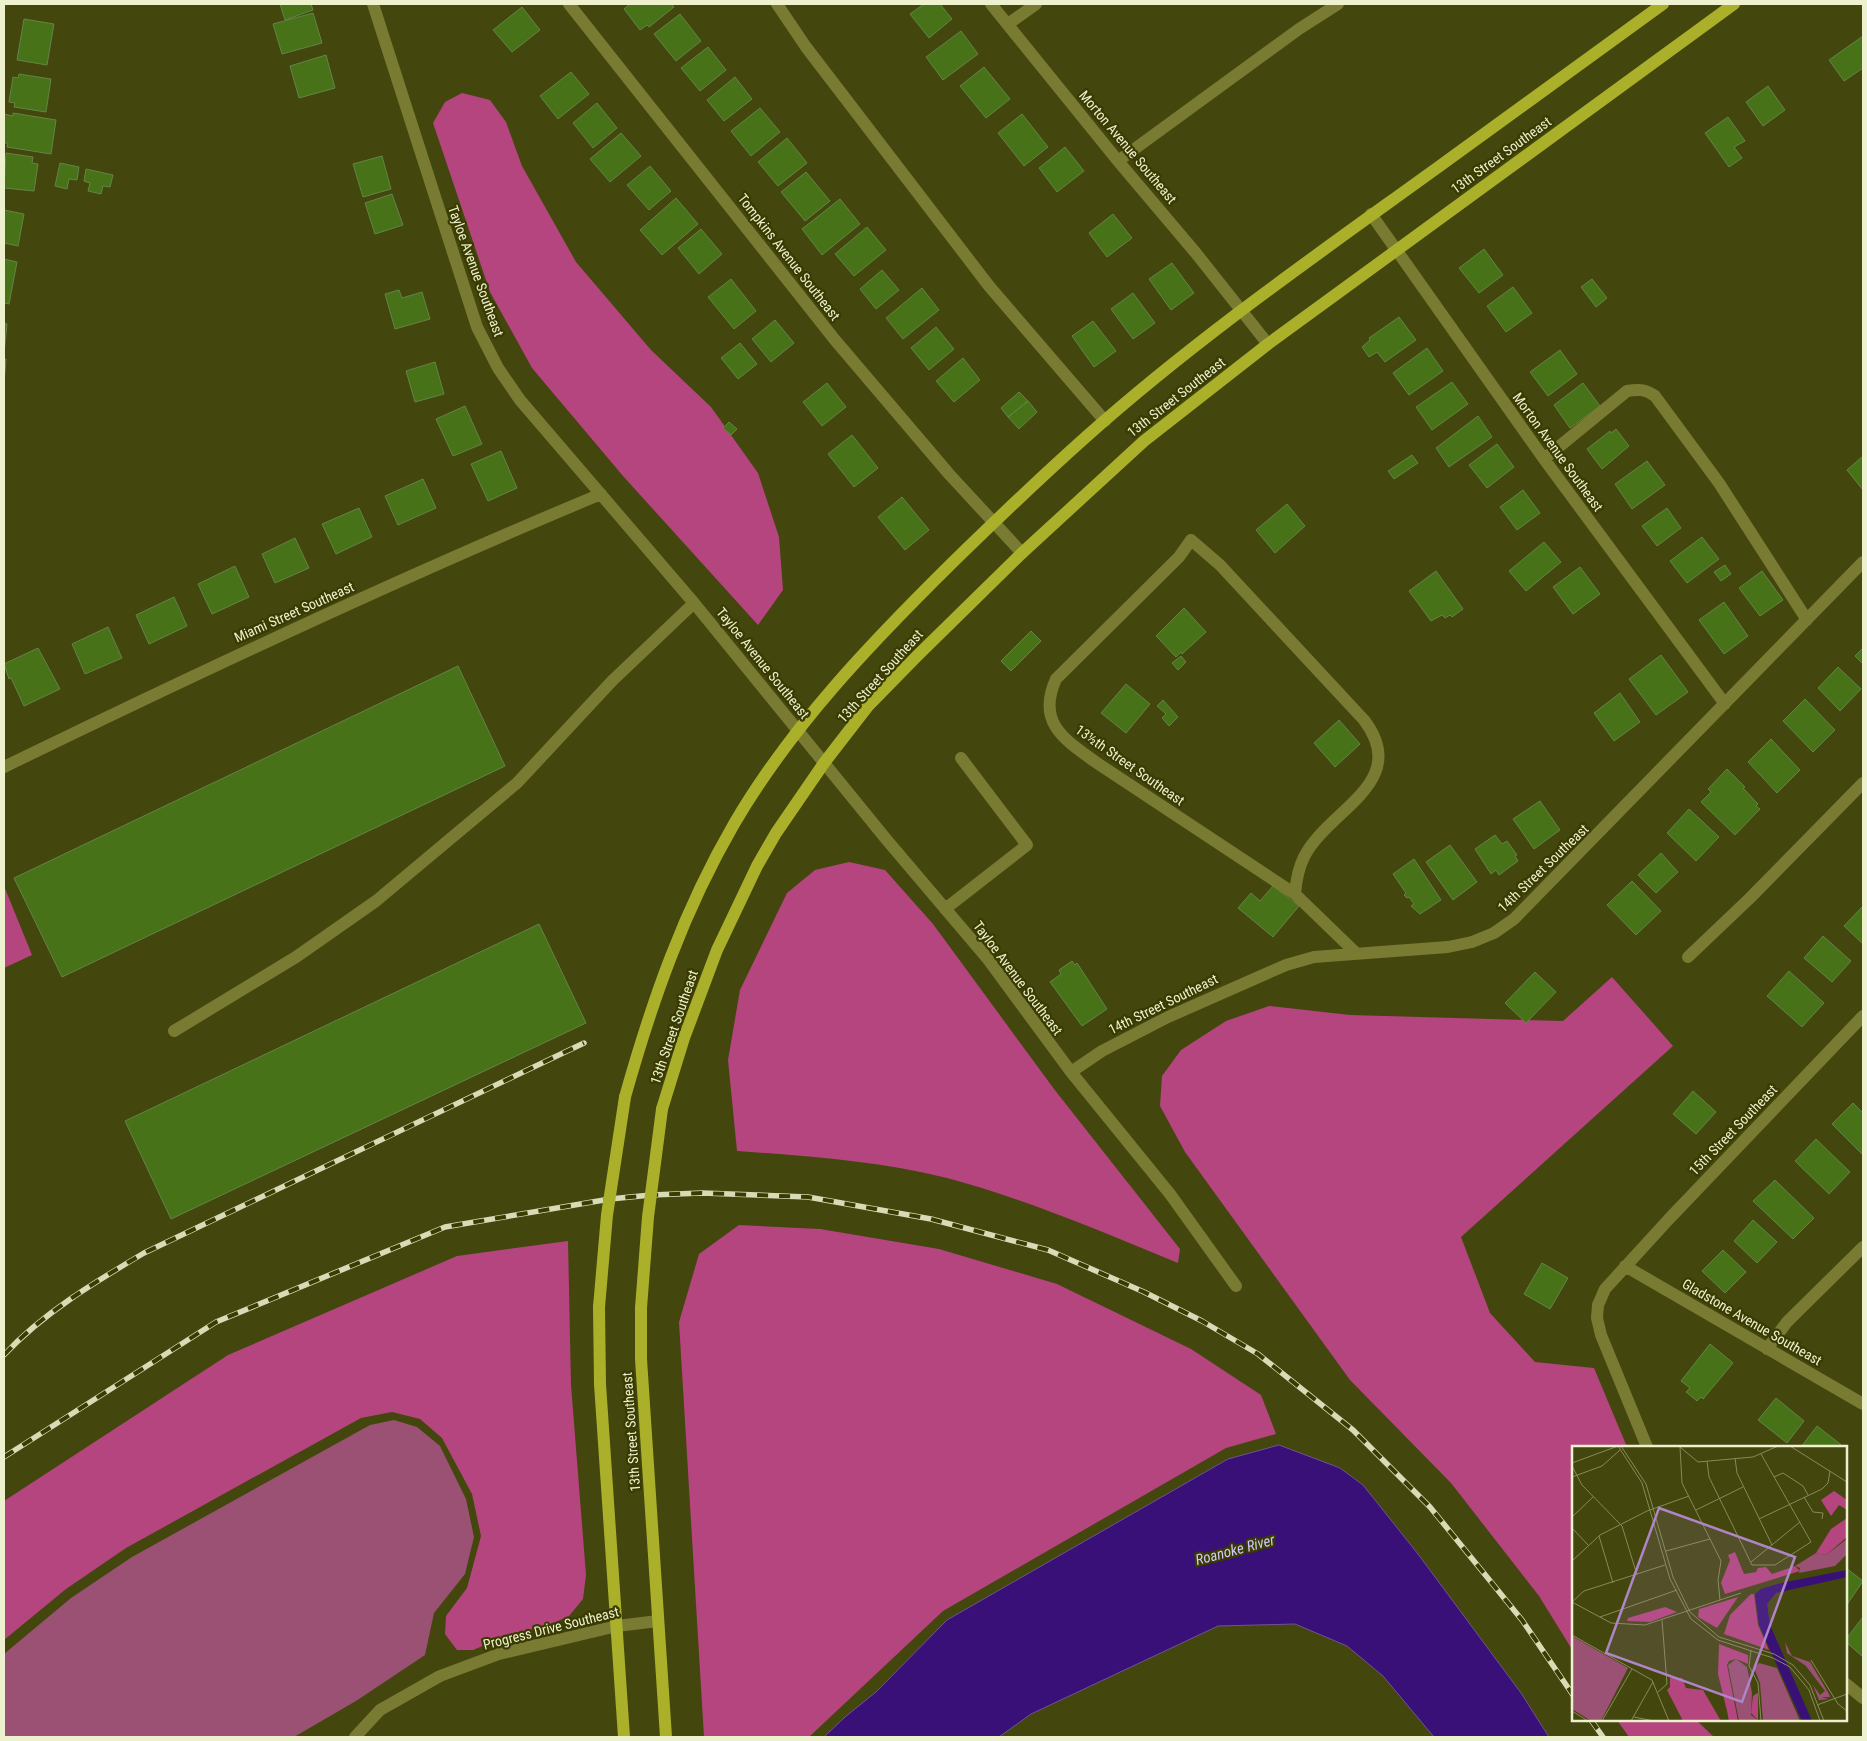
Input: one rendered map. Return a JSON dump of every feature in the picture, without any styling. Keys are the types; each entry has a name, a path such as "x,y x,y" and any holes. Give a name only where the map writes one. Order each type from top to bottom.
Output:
{"main road":[{"name":"13th Street Southeast","path":"624,1737 600,1384 599,1307 607,1216 625,1097 646,1023 670,956 703,880 736,821 798,730 846,671 994,522 1105,421 1242,310 1371,214 1663,4"},
{"name":"13th Street Southeast","path":"666,1737 641,1359 641,1308 648,1217 662,1109 684,1038 717,950 742,894 776,834 824,763 868,706 916,656 1022,553 1144,441 1268,344 1734,4"}],"street":[{"name":"Tayloe Avenue Southeast","path":"373,4 477,327 498,368 520,400 694,602 824,763 987,958 1071,1072 1170,1194 1236,1286"},
{"name":"Tompkins Avenue Southeast","path":"569,4 835,340 949,474 1022,553"},
{"path":"777,4 806,47 989,286 1105,421"},
{"name":"Morton Avenue Southeast","path":"991,4 1268,344"},
{"path":"1008,24 1036,4"},
{"path":"1118,161 1299,28 1338,4"},
{"name":"Morton Avenue Southeast","path":"1371,214 1544,458 1724,704"},
{"path":"1544,458 1627,391 1638,389 1647,391 1655,396 1719,483 1807,620"},
{"name":"Miami Street Southeast","path":"4,767 239,653 504,534 601,494"},
{"name":"13½th Street Southeast","path":"1295,894 1297,877 1304,857 1327,827 1366,790 1375,777 1380,762 1380,749 1372,730 1364,720 1220,565 1191,540 1179,557 1056,679 1050,692 1048,708 1052,722 1058,732 1073,746 1097,763 1295,894 1357,954"},
{"name":"14th Street Southeast","path":"1071,1072 1102,1051 1168,1018 1277,969 1314,957 1448,947 1472,942 1494,933 1514,919 1863,562"},
{"path":"174,1031 303,952 376,901 517,783 612,681 694,602"},
{"path":"945,908 1027,845 961,758"},
{"path":"1688,957 1750,898 1863,782"},
{"name":"15th Street Southeast","path":"1647,1446 1601,1335 1597,1318 1598,1305 1604,1289 1863,1016"},
{"path":"1767,1349 1787,1322 1863,1247"},
{"name":"Gladstone Avenue Southeast","path":"1625,1266 1863,1404"},
{"name":"Progress Drive Southeast","path":"355,1737 380,1710 440,1676 499,1654 617,1626 658,1621"},
{"path":"1847,1685 1863,1698"}],"shaded area":[{"path":"462,93 490,100 506,122 522,166 576,262 651,350 711,407 758,473 779,537 783,590 758,625 623,476 532,368 490,292 433,123 445,102"},
{"path":"849,862 885,870 933,924 1054,1089 1180,1249 1178,1263 1035,1206 947,1178 869,1163 737,1151 728,1060 740,990 787,893 815,870"},
{"path":"4,886 32,955 4,968"},
{"path":"1612,977 1673,1046 1461,1237 1490,1313 1535,1362 1594,1368 1627,1446 1572,1446 1572,1649 1539,1596 1451,1483 1350,1380 1185,1152 1160,1106 1162,1076 1181,1050 1226,1021 1269,1006 1350,1015 1563,1021"},
{"path":"739,1225 820,1229 939,1249 1057,1284 1191,1349 1261,1395 1276,1434 1226,1448 943,1611 809,1737 704,1737 679,1322 699,1254"},
{"path":"568,1241 571,1385 586,1575 583,1599 569,1616 549,1625 509,1635 473,1650 457,1650 445,1634 446,1616 467,1588 481,1536 472,1494 442,1438 420,1419 392,1412 361,1418 126,1548 66,1589 4,1640 4,1501 228,1355 457,1256"},
{"path":"394,1420 417,1427 440,1446 466,1499 474,1537 465,1574 434,1613 425,1655 356,1701 294,1737 4,1737 4,1654 71,1598 132,1557 370,1425"},
{"path":"1618,1721 1697,1721 1714,1737 1629,1737"}],"water":[{"name":"Roanoke River","path":"1279,1445 1340,1468 1363,1485 1418,1554 1521,1693 1549,1737 1434,1737 1383,1676 1347,1646 1295,1624 1218,1626 1031,1714 999,1737 824,1737 876,1692 947,1620 1228,1459"}],"building":[{"path":"280,4 311,4 313,10 285,20"},
{"path":"630,4 674,4 672,5 674,7 649,27 647,25 640,30 624,9"},
{"path":"924,4 940,4 952,19 929,38 910,14"},
{"path":"522,7 540,30 512,52 493,30"},
{"path":"313,13 322,43 282,54 273,24"},
{"path":"680,14 701,41 676,61 654,34"},
{"path":"24,19 54,24 47,65 17,60"},
{"path":"961,31 978,54 943,80 926,57"},
{"path":"1863,36 1863,68 1844,81 1829,60"},
{"path":"708,47 726,70 700,91 681,68"},
{"path":"326,55 335,88 299,98 290,66"},
{"path":"984,67 1010,99 986,118 960,86"},
{"path":"571,72 589,94 558,119 540,96"},
{"path":"19,74 51,79 46,112 14,107 15,103 9,102 13,77 18,78"},
{"path":"735,77 752,99 724,121 707,100"},
{"path":"1768,86 1785,110 1763,126 1746,102"},
{"path":"597,103 617,128 593,148 573,123"},
{"path":"760,108 780,132 751,156 731,131"},
{"path":"13,113 56,120 51,154 7,147 8,143 4,143 4,114 13,116"},
{"path":"1022,114 1048,147 1024,166 998,133"},
{"path":"1728,117 1745,141 1734,147 1742,158 1729,167 1705,133"},
{"path":"621,133 641,156 610,182 590,159"},
{"path":"787,138 807,163 778,186 758,162"},
{"path":"1065,147 1084,171 1057,192 1039,168"},
{"path":"6,153 33,157 32,163 38,164 34,191 4,188"},
{"path":"382,156 391,189 363,197 353,164"},
{"path":"60,163 79,167 77,180 69,179 67,189 55,186"},
{"path":"650,166 671,191 649,210 627,185"},
{"path":"86,169 113,175 110,187 103,186 101,194 88,191 90,183 84,181"},
{"path":"806,172 830,201 805,221 781,192"},
{"path":"392,194 403,225 375,234 365,203"},
{"path":"676,198 698,224 662,255 640,230"},
{"path":"840,199 860,224 822,255 802,229"},
{"path":"4,210 24,214 18,246 4,243"},
{"path":"1113,214 1132,238 1107,257 1089,233"},
{"path":"867,227 886,250 854,276 835,254"},
{"path":"701,229 722,254 699,274 678,248"},
{"path":"1484,249 1503,275 1479,293 1459,268"},
{"path":"4,259 17,262 9,304 4,303"},
{"path":"1172,263 1194,293 1171,310 1149,279"},
{"path":"882,270 899,290 876,309 860,289"},
{"path":"731,279 756,311 734,329 708,297"},
{"path":"1592,279 1607,298 1596,307 1581,287"},
{"path":"1513,287 1532,313 1506,332 1487,306"},
{"path":"922,288 939,310 903,339 886,318"},
{"path":"399,290 402,298 422,292 430,319 395,329 385,294"},
{"path":"1133,293 1155,323 1133,339 1111,309"},
{"path":"1399,317 1416,340 1385,362 1377,352 1369,357 1362,347 1370,340 1369,338"},
{"path":"775,320 794,343 771,362 752,339"},
{"path":"1093,321 1116,351 1094,367 1072,336"},
{"path":"4,323 7,324 4,353"},
{"path":"936,327 954,349 929,370 911,348"},
{"path":"740,343 757,364 738,379 721,358"},
{"path":"1427,348 1443,371 1409,395 1393,373"},
{"path":"1560,350 1577,374 1548,396 1530,372"},
{"path":"963,358 980,380 954,402 936,381"},
{"path":"4,359 6,359 4,383"},
{"path":"435,362 444,394 415,402 406,371"},
{"path":"1452,382 1468,404 1432,430 1416,407"},
{"path":"827,383 846,407 822,426 803,402"},
{"path":"1583,383 1600,406 1570,428 1554,405"},
{"path":"1019,392 1028,401 1008,417 1001,408"},
{"path":"1028,401 1037,412 1019,429 1008,417"},
{"path":"465,406 482,444 453,456 436,419"},
{"path":"1478,416 1492,437 1449,467 1436,448"},
{"path":"729,422 737,429 731,435 723,428"},
{"path":"1616,429 1629,446 1602,469 1587,449 1610,431 1611,433"},
{"path":"852,435 878,468 854,487 828,454"},
{"path":"1497,444 1514,467 1487,488 1469,465"},
{"path":"501,451 517,488 488,501 471,464"},
{"path":"1412,455 1418,463 1394,479 1388,471"},
{"path":"1863,456 1863,490 1847,470"},
{"path":"1647,461 1665,485 1632,509 1615,484"},
{"path":"423,479 436,508 398,525 385,496"},
{"path":"1523,490 1540,513 1517,530 1500,507"},
{"path":"902,497 929,530 905,550 878,517"},
{"path":"1287,504 1305,526 1275,553 1256,530"},
{"path":"359,508 372,537 336,554 322,524"},
{"path":"1667,508 1681,528 1657,546 1642,526"},
{"path":"1702,537 1719,559 1687,583 1670,561"},
{"path":"295,538 309,568 275,583 262,554"},
{"path":"1544,542 1561,562 1526,591 1509,571"},
{"path":"1725,565 1731,574 1721,581 1714,572"},
{"path":"235,566 249,597 212,614 198,584"},
{"path":"1580,567 1600,594 1573,614 1553,587"},
{"path":"1436,571 1463,609 1452,617 1450,615 1445,618 1442,615 1431,621 1409,591"},
{"path":"1762,571 1783,600 1760,616 1739,588"},
{"path":"174,597 187,626 149,644 136,615"},
{"path":"1724,602 1748,636 1724,654 1699,620"},
{"path":"1184,608 1206,632 1182,654 1181,652 1176,657 1156,636"},
{"path":"108,627 122,658 85,674 72,644"},
{"path":"1031,631 1041,641 1011,671 1001,661"},
{"path":"38,648 60,689 24,706 11,678 9,679 4,664"},
{"path":"1863,648 1863,664 1855,656"},
{"path":"1661,655 1688,692 1656,715 1629,679"},
{"path":"1181,656 1186,662 1178,670 1172,663"},
{"path":"458,666 505,766 62,977 14,878"},
{"path":"1838,667 1861,689 1840,711 1818,688"},
{"path":"1126,684 1150,704 1126,733 1101,713"},
{"path":"1620,693 1640,722 1614,741 1594,713"},
{"path":"1805,699 1835,730 1813,752 1783,721"},
{"path":"1163,700 1178,717 1169,726 1162,718 1166,714 1157,706"},
{"path":"1339,720 1360,744 1335,767 1314,743"},
{"path":"1771,739 1800,770 1777,793 1748,762"},
{"path":"1727,769 1745,787 1743,788 1758,804 1756,806 1760,809 1735,835 1701,802 1711,792 1708,789"},
{"path":"1540,801 1560,830 1534,849 1513,819"},
{"path":"1689,809 1719,837 1696,861 1667,833"},
{"path":"1495,835 1502,844 1507,841 1517,855 1515,856 1518,861 1499,875 1496,870 1491,874 1475,849"},
{"path":"1450,845 1477,882 1453,900 1426,862"},
{"path":"1661,853 1678,872 1656,893 1638,875"},
{"path":"1414,859 1441,900 1420,914 1411,906 1414,904 1409,897 1407,898 1404,895 1406,893 1393,874"},
{"path":"1632,881 1661,911 1636,935 1607,905"},
{"path":"1273,886 1299,906 1273,937 1238,908 1251,893 1260,901"},
{"path":"1863,906 1863,944 1844,926"},
{"path":"539,924 586,1023 171,1219 125,1121"},
{"path":"1823,936 1851,961 1832,982 1804,958"},
{"path":"1072,961 1075,965 1077,963 1107,1009 1082,1026 1050,982 1061,974 1059,970"},
{"path":"1789,971 1824,1003 1802,1027 1767,996"},
{"path":"1535,972 1556,992 1526,1023 1505,1003"},
{"path":"1693,1091 1716,1112 1696,1134 1673,1114"},
{"path":"1853,1103 1863,1113 1863,1155 1832,1124"},
{"path":"1816,1139 1850,1172 1829,1194 1795,1161"},
{"path":"1775,1180 1814,1218 1793,1239 1753,1201"},
{"path":"1753,1220 1777,1242 1757,1263 1734,1241"},
{"path":"1723,1250 1746,1272 1725,1293 1702,1271"},
{"path":"1542,1263 1568,1278 1550,1309 1524,1294"},
{"path":"1710,1344 1733,1363 1703,1399 1701,1397 1697,1401 1686,1392 1690,1388 1681,1381"},
{"path":"1776,1398 1804,1421 1787,1443 1758,1420"},
{"path":"1817,1426 1843,1446 1802,1446"},
{"path":"1847,1569 1863,1581 1847,1605"},
{"path":"1863,1617 1863,1657 1847,1643 1847,1638"}],"railway":[{"path":"4,1355 35,1325 70,1299 144,1253 584,1043"},
{"path":"4,1457 216,1322 445,1227 610,1199 651,1195 702,1193 808,1197 931,1219 1048,1250 1144,1292 1202,1321 1258,1354 1353,1430 1430,1507 1522,1620 1572,1694"},
{"path":"1592,1721 1603,1737"}]}
